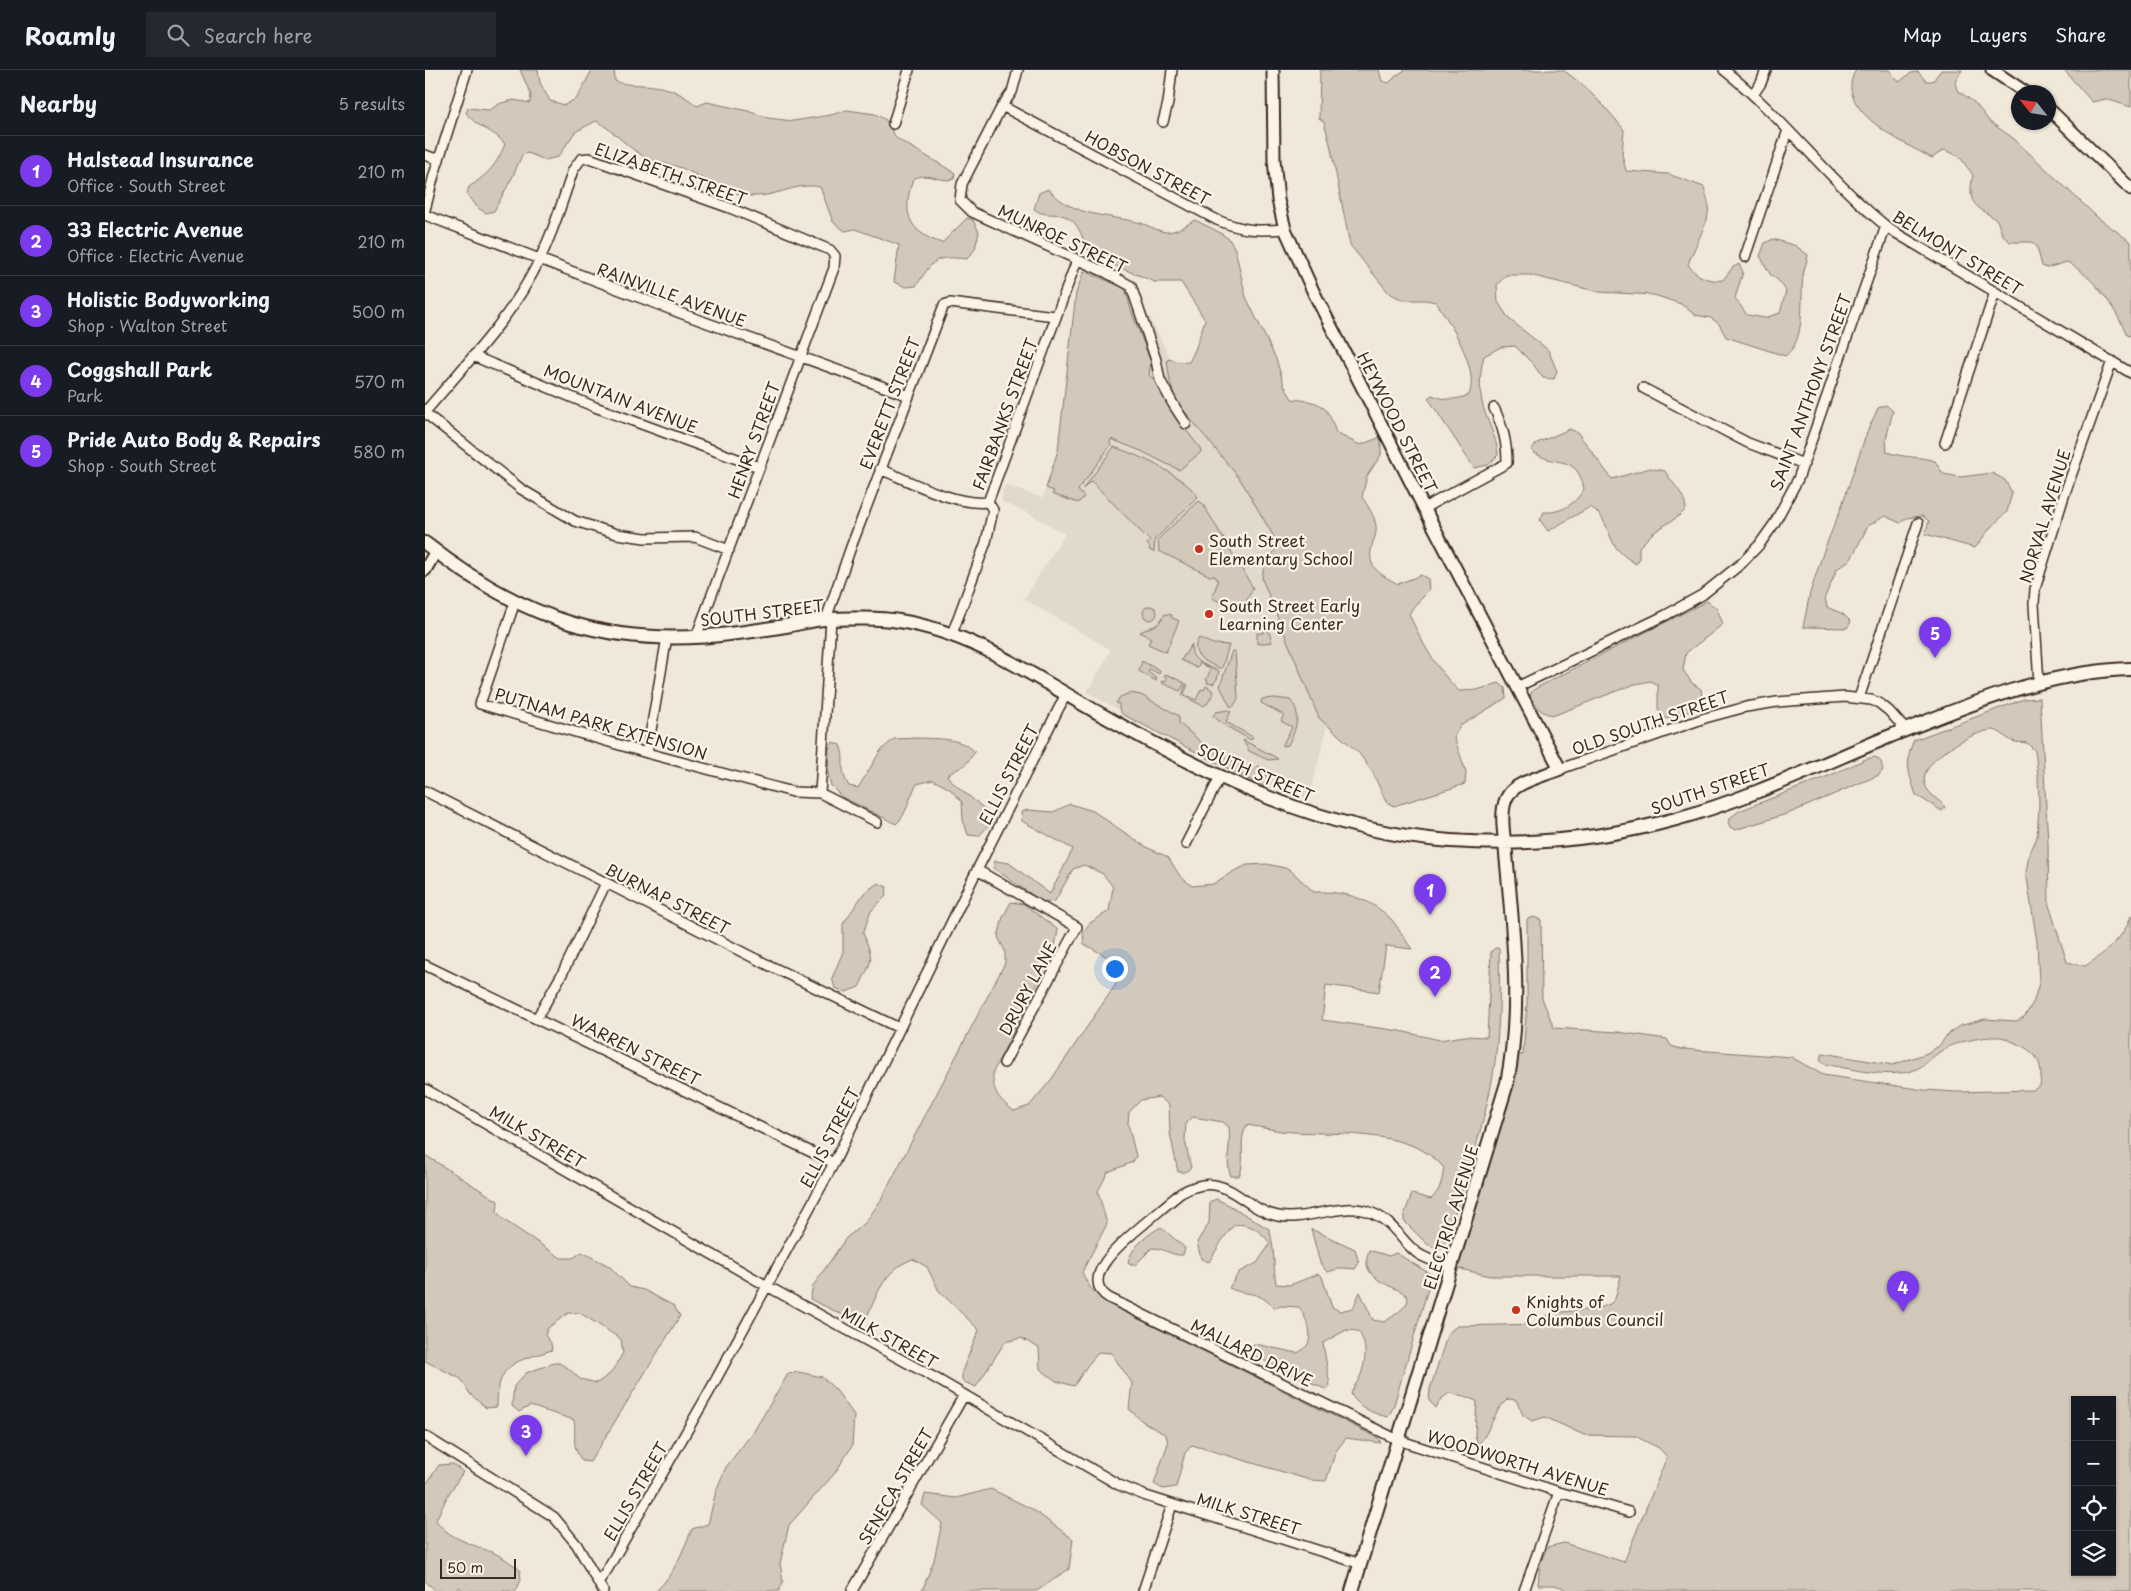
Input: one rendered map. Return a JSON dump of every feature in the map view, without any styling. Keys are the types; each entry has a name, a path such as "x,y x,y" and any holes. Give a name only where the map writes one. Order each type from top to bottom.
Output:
{"main road":[{"name":"SOUTH STREET","path":"425,543 485,586 515,602 545,616 598,631 636,637 696,637 775,628 829,619 895,620 952,634 992,651 1159,746 1220,777 1289,807 1336,821 1391,833 1449,841 1505,842 1583,837 1649,826 1679,818 1746,795 1985,698 2082,673 2131,669"},
{"name":"ELECTRIC AVENUE","path":"1352,1591 1452,1267 1507,1082 1513,1054 1516,988 1505,842"}],"street":[{"path":"425,210 467,70"},
{"path":"893,124 909,70"},
{"path":"1003,106 1013,92 1019,70"},
{"path":"1163,122 1168,103 1172,70"},
{"name":"HEYWOOD STREET","path":"1273,70 1273,132 1277,192 1285,229 1313,291 1423,508 1560,769"},
{"name":"BELMONT STREET","path":"1724,70 1886,226 2131,373"},
{"path":"1753,96 1766,70"},
{"path":"1992,70 2014,85"},
{"name":"MUNROE STREET","path":"1003,106 962,184 959,198 964,206 972,212 1107,273 1133,289 1161,380 1186,424"},
{"name":"HOBSON STREET","path":"1003,106 1217,220 1236,228 1256,231 1285,229"},
{"path":"2056,117 2131,189"},
{"path":"1745,257 1788,130"},
{"path":"425,155 439,160"},
{"name":"ELIZABETH STREET","path":"425,412 515,303 540,260 573,170 577,162 585,158 738,211 822,245 834,254"},
{"name":"RAINVILLE AVENUE","path":"425,215 540,260 909,396"},
{"name":"SAINT ANTHONY STREET","path":"1517,687 1702,595 1741,564 1774,524 1787,502 1803,464 1886,226"},
{"name":"HENRY STREET","path":"696,637 833,268 834,254"},
{"name":"FAIRBANKS STREET","path":"952,634 986,542 993,510 988,502 1077,260"},
{"path":"1945,443 1995,292"},
{"name":"EVERETT STREET","path":"820,793 829,619 880,469 941,309 946,303 1055,316"},
{"name":"MOUNTAIN AVENUE","path":"473,356 595,407 759,468"},
{"name":"NORVAL AVENUE","path":"2039,684 2034,604 2035,589 2065,493 2112,361"},
{"path":"1643,388 1748,443 1803,464"},
{"path":"1423,508 1507,463 1505,433 1494,408"},
{"path":"425,412 521,489 554,510 581,524 613,533 645,538 695,537 729,550"},
{"path":"880,469 940,493 974,504 988,502"},
{"path":"1859,698 1918,523"},
{"path":"425,570 436,551"},
{"name":"PUTNAM PARK EXTENSION","path":"515,602 480,704 647,753 793,792 820,793"},
{"path":"647,753 667,638"},
{"name":"ELLIS STREET","path":"598,1582 607,1570 661,1477 834,1163 977,870 1066,694"},
{"name":"OLD SOUTH STREET","path":"1505,842 1502,809 1509,793 1525,782 1705,718 1746,707 1811,698 1859,698 1879,703 1889,711 1905,730"},
{"path":"1186,844 1220,777"},
{"name":"BURNAP STREET","path":"425,791 853,1007 899,1028"},
{"path":"820,793 877,822"},
{"name":"DRURY LANE","path":"977,870 1077,927 1004,1063"},
{"path":"537,1018 563,974 606,883"},
{"name":"WARREN STREET","path":"425,965 834,1163"},
{"name":"MILK STREET","path":"425,1089 767,1286 964,1395 1121,1486 1172,1505 1361,1564"},
{"name":"MALLARD DRIVE","path":"1398,1440 1109,1298 1101,1291 1098,1277 1119,1246 1181,1193 1192,1188 1211,1184 1224,1187 1256,1207 1278,1216 1291,1217 1350,1210 1367,1211 1390,1223 1420,1254 1452,1267"},
{"name":"SENECA STREET","path":"852,1591 964,1395"},
{"path":"425,1436 554,1517 577,1545 603,1591"},
{"name":"WOODWORTH AVENUE","path":"1398,1440 1559,1492 1629,1512"},
{"path":"1524,1591 1559,1492"},
{"path":"1143,1591 1172,1505"}],"shaded area":[{"path":"520,70 538,70 540,83 550,101 565,105 577,98 592,70 614,70 615,81 618,82 665,88 678,93 697,106 707,102 748,111 768,118 793,121 831,115 847,110 875,114 886,120 896,138 955,173 954,179 949,180 924,176 913,179 908,201 908,211 915,227 921,233 942,243 967,218 973,220 979,232 975,249 967,259 947,258 935,261 916,286 906,287 894,282 899,245 855,229 845,231 833,222 820,187 803,186 762,196 734,193 682,168 649,159 635,151 596,121 575,132 558,157 545,160 528,153 522,155 494,211 486,213 478,208 467,194 469,187 486,174 495,164 505,144 466,113 468,108 489,110 501,103 514,100 530,103 531,95"},
{"path":"1320,70 1379,70 1382,81 1389,83 1405,70 1563,70 1596,98 1624,130 1622,154 1626,171 1668,174 1704,187 1709,206 1707,220 1688,264 1698,275 1708,279 1723,280 1733,267 1739,264 1743,272 1735,298 1747,315 1765,318 1780,313 1786,291 1780,282 1770,274 1760,256 1765,243 1773,239 1796,246 1808,255 1803,275 1800,330 1792,349 1785,356 1726,337 1719,324 1711,318 1695,315 1681,304 1654,295 1599,292 1530,275 1506,275 1497,285 1498,302 1509,319 1548,350 1557,371 1554,379 1543,378 1533,364 1515,346 1501,347 1484,356 1480,379 1481,396 1496,441 1498,455 1488,465 1474,468 1428,398 1432,395 1451,399 1469,395 1471,384 1467,360 1449,322 1436,302 1402,300 1388,292 1350,245 1330,144 1324,122 1319,118"},
{"path":"1856,70 1889,70 1899,82 1911,73 1918,72 1926,81 1933,81 1941,70 1962,70 1955,82 1957,90 1975,103 1990,122 2013,138 2097,217 2131,242 2131,336 2127,335 2103,294 2077,268 2067,262 2047,268 2042,266 2037,247 2032,242 2010,242 2002,234 1997,220 1974,203 1971,192 1973,175 1959,156 1944,150 1932,158 1889,134 1862,111 1854,98 1851,84"},
{"path":"2064,70 2131,70 2131,107 2106,99 2092,102"},
{"path":"1048,189 1069,205 1092,214 1141,223 1166,232 1178,230 1195,220 1229,239 1235,249 1246,297 1276,359 1284,385 1292,399 1317,403 1322,406 1330,416 1336,433 1360,445 1381,437 1381,455 1367,476 1362,497 1372,513 1376,527 1371,549 1372,563 1378,572 1398,584 1421,575 1428,579 1429,591 1409,614 1430,655 1443,674 1459,691 1477,690 1499,683 1505,688 1506,698 1460,726 1454,737 1466,772 1465,784 1394,806 1386,802 1373,773 1359,753 1319,718 1262,579 1265,560 1276,549 1274,537 1240,479 1176,401 1170,382 1167,360 1189,362 1205,320 1181,282 1155,282 1092,256 1077,226 1073,222 1061,215 1044,213 1034,209 1039,193"},
{"name":"South Street Elementary School","path":"1085,270 1125,288 1132,312 1148,315 1183,384 1371,563 1415,645 1311,680 1327,726 1309,801 1255,781 1087,692 1111,650 1024,599 1065,534 1030,514 1002,502 1003,491 1005,485 1043,498 1058,450 1076,293"},
{"path":"1084,271 1125,288 1132,313 1151,362 1149,375 1158,384 1179,421 1201,452 1179,470 1141,451 1111,439 1111,445 1078,490 1084,497 1078,503 1052,494 1054,491 1046,488 1058,450 1076,293"},
{"path":"1886,405 1893,411 1886,439 1887,452 1935,461 1943,474 1961,477 1992,473 2005,480 2012,493 2007,512 1991,527 1975,548 1925,534 1929,521 1922,516 1907,518 1900,523 1885,516 1868,526 1851,559 1837,569 1825,597 1827,607 1843,614 1851,622 1847,628 1803,627 1810,593 1824,550 1840,511 1867,432 1878,408"},
{"path":"1570,429 1578,433 1612,479 1650,468 1665,471 1683,498 1686,509 1679,516 1653,533 1639,547 1639,560 1636,564 1617,549 1599,514 1590,507 1548,531 1540,520 1544,512 1557,511 1572,503 1584,489 1581,477 1570,465 1539,456 1531,450 1537,443"},
{"path":"1114,447 1147,460 1170,473 1180,479 1197,495 1196,499 1155,539 1154,552 1149,550 1150,548 1147,544 1150,541 1091,481 1082,490"},
{"path":"1199,501 1203,504 1253,588 1241,612 1212,598 1218,581 1214,575 1210,576 1159,551 1158,539"},
{"path":"1707,601 1717,609 1723,624 1686,653 1683,670 1692,683 1701,689 1703,707 1666,719 1658,710 1658,685 1651,681 1635,684 1555,715 1540,710 1530,697 1532,691 1538,687"},
{"path":"1147,606 1153,606 1157,613 1153,620 1147,620 1143,616 1143,610"},
{"path":"1165,614 1172,615 1171,617 1179,621 1166,652 1148,644 1151,638 1140,632 1158,624"},
{"path":"1267,626 1272,642 1257,644 1257,633 1263,633"},
{"path":"1199,638 1213,644 1229,645 1222,668 1200,657 1196,649"},
{"path":"1192,644 1191,650 1199,662 1219,671 1217,679 1213,684 1207,683 1208,681 1206,680 1211,669 1200,663 1197,668 1181,660"},
{"path":"1232,651 1235,651 1238,699 1233,707 1230,706 1220,686"},
{"path":"1142,661 1160,671 1159,674 1150,669 1148,672 1157,679 1156,681 1139,671"},
{"path":"1166,674 1185,683 1180,691 1162,683 1161,681 1165,682 1167,678 1164,677"},
{"path":"1186,684 1188,685 1184,694 1196,700 1201,689 1204,690 1206,686 1212,690 1213,694 1207,704 1203,706 1182,695"},
{"path":"1130,693 1141,695 1179,716 1179,723 1209,749 1253,771 1258,765 1269,779 1265,787 1122,714 1119,704 1116,703 1120,697"},
{"path":"2040,698 2048,843 2049,905 2067,962 2085,966 2106,951 2124,931 2131,916 2131,1591 1565,1591 1564,1588 1554,1585 1538,1585 1540,1564 1547,1547 1564,1543 1624,1562 1667,1457 1659,1448 1635,1436 1584,1435 1545,1417 1532,1421 1523,1415 1516,1400 1508,1399 1499,1409 1478,1445 1475,1435 1477,1401 1449,1393 1440,1400 1436,1408 1429,1401 1430,1389 1448,1333 1457,1326 1541,1324 1542,1317 1561,1312 1597,1309 1610,1304 1615,1299 1621,1276 1490,1276 1452,1267 1513,1054 1523,1055 1527,1003 1527,919 1534,917 1541,920 1542,998 1554,1028 1618,1032 1667,1039 1671,1046 1681,1049 1791,1057 1823,1075 1924,1090 1957,1092 2033,1090 2040,1086 2041,1077 2041,1069 2036,1058 2027,1049 2001,1037 1981,1038 1955,1044 1940,1052 1917,1069 1901,1073 1890,1074 1857,1070 1824,1064 1820,1059 1823,1053 1893,1065 1927,1053 1939,1046 1947,1035 1959,1026 1985,1019 2017,1021 2025,1016 2034,1001 2039,983 2037,942 2026,872 2029,855 2037,837 2039,805 2035,751 2027,743 2014,742 1998,731 1992,730 1961,741 1938,757 1925,775 1926,788 1945,807 1942,811 1916,795 1908,762 1914,740 2024,699"},
{"path":"1262,699 1290,700 1296,710 1295,728 1288,745 1282,746 1292,727 1281,721 1284,715 1261,703"},
{"path":"1231,711 1226,722 1253,737 1251,740 1226,726 1213,716 1216,712"},
{"path":"917,738 956,741 975,752 965,765 947,775 952,782 986,810 989,825 979,836 968,835 963,820 962,802 950,789 933,780 917,784 906,811 896,824 842,797 831,786 828,773 829,748 833,742 840,745 843,756 844,775 849,786 858,788 881,750 894,739"},
{"path":"1243,740 1278,759 1268,760 1249,751"},
{"path":"1876,757 1881,762 1883,770 1879,775 1790,813 1735,830 1730,827 1728,822 1739,811 1831,775 1866,759"},
{"path":"1070,804 1093,811 1146,847 1168,857 1180,876 1192,886 1213,884 1247,865 1267,864 1289,869 1314,892 1356,897 1384,912 1392,920 1412,949 1386,946 1379,992 1326,985 1322,1020 1400,1031 1440,1040 1464,1036 1487,1037 1491,952 1495,948 1499,948 1499,1014 1497,1048 1492,1081 1471,1164 1444,1245 1440,1250 1427,1244 1404,1221 1404,1215 1412,1194 1431,1199 1441,1185 1444,1168 1429,1155 1411,1145 1390,1139 1368,1136 1281,1131 1247,1125 1243,1137 1241,1170 1239,1176 1231,1176 1228,1166 1229,1127 1223,1122 1193,1117 1186,1122 1185,1140 1191,1168 1185,1172 1178,1172 1170,1133 1169,1105 1159,1097 1141,1100 1129,1112 1128,1124 1136,1156 1133,1162 1108,1172 1098,1191 1107,1224 1082,1272 1089,1286 1098,1296 1123,1311 1378,1438 1381,1443 1346,1438 1336,1451 1326,1481 1310,1480 1192,1445 1185,1453 1176,1487 1163,1489 1154,1484 1168,1443 1166,1435 1142,1421 1129,1409 1132,1383 1111,1353 1099,1352 1074,1386 1056,1381 1040,1369 1039,1348 1021,1338 1005,1342 976,1387 962,1381 962,1371 979,1330 939,1291 927,1267 913,1259 888,1276 878,1292 865,1321 859,1323 810,1299 813,1286 846,1238 865,1223 881,1200 1005,963 1005,951 998,937 1003,917 1011,902 1024,904 1058,930 1055,946 1044,971 993,1072 997,1094 1014,1111 1029,1106 1051,1080 1116,984 1119,971 1111,959 1084,944 1083,932 1090,923 1109,911 1113,887 1103,874 1084,865 1073,869 1055,901 1044,903 993,868 995,861 1009,863 1050,894 1073,849 1022,821 1021,812 1028,810 1053,812"},
{"path":"878,883 887,887 886,896 871,911 863,933 869,950 869,966 859,987 846,992 835,988 832,978 843,952 843,924 864,893"},
{"path":"425,1155 498,1201 497,1212 504,1220 561,1258 573,1258 582,1252 609,1266 630,1287 644,1290 674,1306 680,1316 590,1462 582,1461 576,1450 574,1420 530,1406 519,1412 512,1406 514,1386 526,1373 554,1363 559,1363 568,1368 580,1379 597,1383 611,1373 623,1353 621,1339 580,1313 568,1313 548,1328 545,1335 551,1343 552,1350 518,1361 505,1372 500,1381 497,1407 486,1408 470,1394 461,1379 425,1361"},
{"path":"1216,1199 1269,1229 1276,1284 1290,1285 1318,1274 1322,1277 1332,1307 1340,1311 1353,1308 1360,1292 1373,1320 1384,1322 1402,1309 1408,1300 1404,1294 1373,1276 1367,1265 1369,1250 1389,1256 1396,1253 1432,1275 1393,1408 1388,1417 1366,1409 1351,1394 1360,1377 1365,1359 1365,1347 1358,1331 1346,1330 1323,1343 1330,1386 1325,1389 1252,1355 1248,1351 1249,1346 1255,1344 1297,1353 1308,1344 1310,1332 1306,1319 1299,1307 1281,1306 1274,1308 1263,1298 1229,1288 1239,1272 1257,1263 1270,1244 1255,1229 1245,1225 1234,1225 1209,1262 1201,1259 1197,1242 1209,1223 1210,1202"},
{"path":"1161,1227 1185,1248 1183,1255 1152,1248 1135,1265 1130,1265 1128,1261 1137,1246 1151,1233"},
{"path":"1311,1229 1355,1249 1359,1263 1355,1269 1343,1268 1327,1272 1320,1263"},
{"path":"798,1372 822,1377 836,1390 854,1415 852,1446 835,1473 789,1525 780,1563 783,1582 779,1591 656,1591 673,1570 692,1529 708,1524 716,1491 726,1467 754,1431 788,1374"},
{"path":"453,1464 463,1472 448,1495 436,1520 456,1538 500,1556 520,1570 521,1580 516,1591 465,1591 459,1587 454,1591 436,1591 425,1581 425,1486 439,1465"},
{"path":"991,1489 1032,1509 1073,1539 1069,1569 1037,1591 922,1591 934,1560 942,1523 922,1505 925,1494 956,1498"}],"place":[{"name":"South Street Elementary School","path":"1199,549"},
{"name":"South Street Early Learning Center","path":"1209,614"},
{"name":"Pride Auto Body & Repairs","path":"1935,658"},
{"name":"Halstead Insurance","path":"1430,915"},
{"name":"33 Electric Avenue","path":"1435,997"},
{"name":"Knights of Columbus Council","path":"1516,1310"},
{"name":"Coggshall Park","path":"1903,1312"},
{"name":"Holistic Bodyworking","path":"526,1456"}]}
